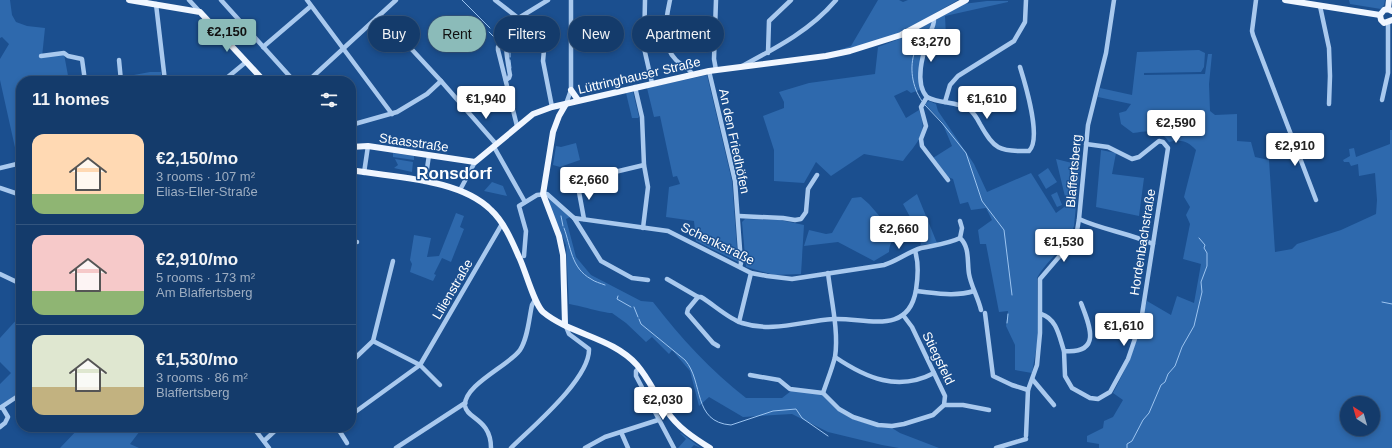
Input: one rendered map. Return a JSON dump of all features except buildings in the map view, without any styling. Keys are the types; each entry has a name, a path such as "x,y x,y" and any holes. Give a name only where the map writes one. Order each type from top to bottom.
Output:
{"main road":[{"path":"129,0 200,12 259,76"},
{"name":"Lüttringhauser Straße","path":"475,162 517,126 535,113 552,107 692,74 741,66 826,56 878,44 901,36 966,0"},
{"path":"1285,0 1380,15"},
{"path":"1380,15 1382,11 1390,10 1389,0"},
{"path":"1380,15 1383,22 1390,22"},
{"path":"570,90 578,100"},
{"path":"565,324 562,255 559,236 542,194 553,132 559,116 566,104"},
{"name":"Staasstraße","path":"356,147 368,146 475,162"},
{"path":"356,171 425,182 460,190 484,204 502,224 519,256 536,300 543,312 613,346 628,357 639,368 673,420 710,448"}],"street":[{"path":"189,0 200,12"},
{"path":"221,0 289,76"},
{"path":"307,0 392,114"},
{"path":"313,76 396,0"},
{"path":"495,0 514,16"},
{"path":"520,16 548,0"},
{"path":"566,104 570,90 571,0"},
{"path":"645,0 644,48 652,83"},
{"path":"670,0 665,31 669,49 676,60 692,74"},
{"path":"716,0 714,51 716,70"},
{"path":"768,53 769,21 791,0"},
{"path":"741,66 768,53 811,24 836,0"},
{"path":"945,102 950,84 958,76 1014,41 1024,22 1026,0"},
{"name":"Blaffertsberg","path":"996,448 1026,437 1028,390 1038,357 1041,314 1040,279 1076,237 1088,124 1106,53 1114,0"},
{"path":"1256,0 1252,31 1253,36 1316,200"},
{"path":"156,4 164,76"},
{"path":"263,47 311,6"},
{"path":"1320,6 1328,48 1330,70 1329,104"},
{"path":"380,15 441,81 495,146 525,202"},
{"path":"934,20 923,56 921,78 925,100 921,110 926,126 921,139 922,146 948,180"},
{"path":"1382,100 1388,73 1390,22"},
{"path":"41,56 64,52 68,56 82,59 84,76"},
{"path":"499,52 517,126"},
{"path":"506,52 510,78 506,80"},
{"path":"544,52 543,62 552,107"},
{"path":"118,60 120,76"},
{"path":"230,76 246,62"},
{"path":"925,100 945,102 961,106 971,111 977,118 991,143 996,147 1012,152 1029,151 1032,146 1033,121 1028,92 1020,68"},
{"name":"An den Friedhöfen","path":"709,71 731,161 739,216 740,267"},
{"path":"356,123 392,114 427,94 441,81"},
{"path":"635,87 642,117 644,165 648,187 643,228"},
{"name":"Hordenbachstraße","path":"1041,314 1048,316 1052,320 1064,351 1065,376 1072,388 1090,398 1098,399 1110,392 1120,376 1141,321 1168,148 1163,142 1156,143 1139,157 1132,159 1108,147 1086,144"},
{"path":"364,172 368,146"},
{"path":"425,182 429,155"},
{"name":"Lüttringhauser Straße","path":"460,190 475,162"},
{"path":"0,168 16,164"},
{"path":"584,219 577,181 644,165"},
{"path":"739,216 795,220 801,219 806,212 808,190 817,175"},
{"path":"0,188 16,193"},
{"path":"524,256 526,231 519,206 542,194 551,196 574,218 601,261 632,278 648,280"},
{"name":"Schenkstraße","path":"574,218 668,231 751,273 792,279 884,265 897,261 915,251 949,243 960,238"},
{"path":"1079,219 1096,227 1132,235 1153,244"},
{"path":"960,221 962,228 960,238 967,250 969,275 981,310"},
{"name":"Lilienstraße","path":"356,411 420,365 502,224"},
{"path":"667,279 698,297 701,297 739,322 763,326 785,327 834,318 876,322 896,319 903,315 910,307 916,291 918,274 915,251"},
{"path":"356,357 373,341 393,261"},
{"path":"739,322 751,273"},
{"path":"750,375 779,380 790,389 823,393 835,357 834,318 828,273"},
{"path":"0,274 16,282"},
{"path":"916,291 943,292 954,296 974,291"},
{"path":"698,297 687,310 687,313 712,343 718,346"},
{"path":"396,448 465,403 473,389 521,349 532,305 536,300"},
{"path":"1064,351 1077,351 1086,347 1089,343 1090,325 1082,303"},
{"path":"986,314 993,376 1012,385 1028,390"},
{"name":"Stiegsfeld","path":"823,393 839,409 852,417 878,425 892,426 927,417 938,412 944,405 945,396 912,327 903,315"},
{"path":"510,448 574,385 586,361 589,349 569,334 565,324"},
{"path":"373,341 420,365 440,385"},
{"path":"835,357 863,375 895,382 918,380 934,373"},
{"path":"639,368 636,371 636,376 674,448"},
{"path":"1032,380 1054,405"},
{"path":"0,427 5,423 8,417 1,407 16,397"},
{"path":"465,403 466,410 488,431 492,448"},
{"path":"944,405 963,405 989,410"},
{"path":"585,448 605,436 658,420"},
{"path":"257,432 269,448"},
{"path":"264,440 273,432"},
{"path":"340,432 348,443"},
{"path":"621,432 628,448"}],"shaded area":[{"path":"0,0 10,0 12,15 16,22 27,26 45,28 42,57 64,54 68,76 16,76 16,152 0,80 0,59 9,44 2,37 0,38"},
{"path":"878,0 899,0 903,2 908,0 958,0 904,31 876,42 833,52 851,46"},
{"path":"1349,0 1385,0 1381,9 1350,4"},
{"path":"987,1 1008,2 945,16 947,55 925,54 937,19 963,4"},
{"path":"932,21 922,55 922,89 911,93 907,90 894,96 906,118 919,110 923,125 922,132 917,143 903,161 864,154 831,176 816,162 804,183 774,181 774,150 763,116 784,108 784,102 779,92 809,83 875,74 878,47 907,36"},
{"path":"1199,50 1205,53 1204,67 1201,72 1144,73 1144,75 1205,74 1208,54 1212,54 1209,84 1210,111 1215,115 1237,114 1237,141 1251,142 1255,157 1269,160 1275,252 1292,249 1297,244 1341,230 1376,214 1377,200 1375,173 1359,176 1358,164 1351,166 1349,162 1344,162 1343,160 1350,156 1349,149 1354,148 1356,157 1390,144 1390,130 1392,130 1392,448 1099,448 1099,444 1087,442 1087,436 1103,428 1104,421 1113,417 1123,400 1113,393 1135,345 1144,315 1128,359 1147,301 1171,315 1177,296 1194,303 1201,264 1183,259 1190,224 1186,215 1190,207 1184,197 1196,150 1184,142 1169,142 1162,134 1158,132 1149,131 1133,133 1121,124 1119,113 1126,111 1131,104 1098,97 1100,88 1132,95 1137,52"},
{"path":"150,72 161,72 161,76 128,76"},
{"path":"707,75 732,181 738,262 696,241 694,221 666,217 669,187 680,184 677,176 673,177 660,116 654,117 647,88"},
{"path":"633,92 638,118 632,118 626,93"},
{"path":"929,101 936,104 938,111 974,164 987,192 1031,173 1056,213 1067,205 1056,159 1080,165 1074,226 1071,234 1037,278 1038,339 1032,373 1015,370 1015,345 1006,326 1008,311 999,312 986,244 980,244 978,230 992,220 986,208 971,210 968,202 960,204 953,179 948,177 933,158 952,146 942,122 925,104"},
{"path":"576,143 580,160 560,167 553,165 556,146 561,147"},
{"path":"1101,150 1116,153 1112,174 1144,178 1139,216 1096,207"},
{"path":"393,153 414,156 414,160 393,157"},
{"path":"395,159 413,162 412,172 394,168 398,165"},
{"path":"1048,168 1057,182 1046,189 1038,175"},
{"path":"492,182 503,186 507,196 484,191"},
{"path":"1057,192 1062,205 1057,207 1051,195"},
{"path":"917,194 937,243 921,245 920,240 922,239 903,204"},
{"path":"549,197 570,217 566,219 576,257 591,275 641,301 653,302 696,353 720,377 746,398 782,398 791,391 815,392 822,395 837,410 852,419 882,428 892,428 900,433 939,448 899,448 882,445 828,432 792,414 743,417 709,397 699,406 690,371 672,350 669,354 652,337 646,342 626,323 612,313 569,304 566,245 550,207"},
{"path":"861,197 882,219 887,220 894,228 903,220 909,228 893,240 889,252 874,261 838,242 804,246 809,230 826,234 832,233 852,198"},
{"path":"456,213 464,216 460,227 464,229 451,262 442,258 434,274 436,275 433,281 410,272 412,264 410,260 414,235 431,238 427,257 439,256"},
{"path":"745,219 780,220 804,225 801,274 774,275 746,267 742,222"},
{"path":"16,320 16,395 0,406 0,384 11,373 0,362 0,338"},
{"path":"75,432 139,432 130,444 139,448 60,448"},
{"path":"680,433 701,448 694,445 691,448 678,448 686,439"}],"waterway":[{"path":"462,0 490,28"},
{"path":"489,32 494,37"},
{"path":"919,33 919,39 913,57 912,77 916,90 922,101"},
{"path":"510,52 510,57"},
{"path":"510,60 511,68"},
{"path":"925,105 942,123 966,153 982,201 1004,230 1012,295"},
{"path":"561,216 563,226"},
{"path":"564,228 579,269 596,282 605,285"},
{"path":"1127,448 1127,444 1132,441 1143,420 1149,413 1161,385 1165,382 1168,374 1175,366 1182,347 1194,326 1202,292 1201,282 1207,266 1207,253 1204,248 1205,245 1199,238"},
{"path":"618,296 617,299 631,307"},
{"path":"1382,302 1392,304"},
{"path":"634,307 638,317"},
{"path":"1007,323 1008,314"},
{"path":"639,319 641,324 685,360 695,379 700,400 710,417 719,422 731,425 773,411 796,409 802,418 828,436"}],"district":[{"name":"Ronsdorf","path":"454,173"}]}
